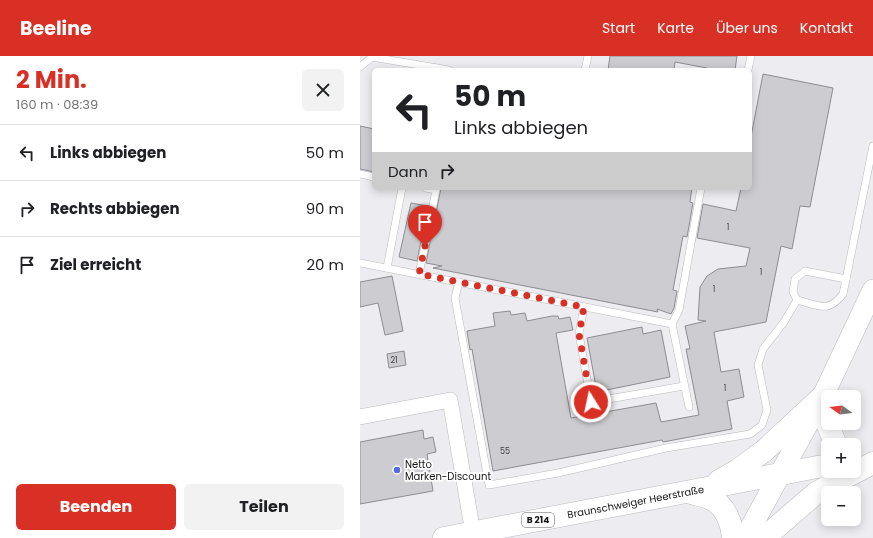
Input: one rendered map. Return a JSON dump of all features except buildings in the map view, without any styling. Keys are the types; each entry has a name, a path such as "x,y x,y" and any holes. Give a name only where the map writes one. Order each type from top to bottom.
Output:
{"main road":[{"path":"687,492 718,481 738,470 764,451 821,398"},
{"path":"764,538 816,494 838,480 864,459"},
{"name":"Braunschweiger Heerstraße","path":"444,538 821,466"},
{"path":"687,492 713,500 725,511 732,527 733,538"}],"street":[{"path":"826,390 873,290"},
{"path":"360,417 450,400 473,533"},
{"path":"745,538 821,400"}],"lane":[{"path":"360,67 373,56 438,68"},
{"path":"585,68 588,56"},
{"path":"748,68 751,56"},
{"path":"797,300 827,307 836,303 843,294 873,146"},
{"path":"360,174 372,177"},
{"path":"387,268 402,190"},
{"path":"419,274 436,190"},
{"path":"689,407 672,324 679,310 701,190"},
{"path":"360,263 672,324"},
{"path":"797,300 793,292 795,279 805,272 846,279"},
{"path":"459,282 455,298 489,485 558,473 666,448 750,434 762,425 767,410 758,365 763,349 784,322 797,300"},
{"path":"584,307 579,334 591,402 684,386"}],"place":[{"name":"Netto Marken-Discount","path":"397,470"}],"route":[{"path":"425,246 419,274 584,307 579,334 591,402"}]}
